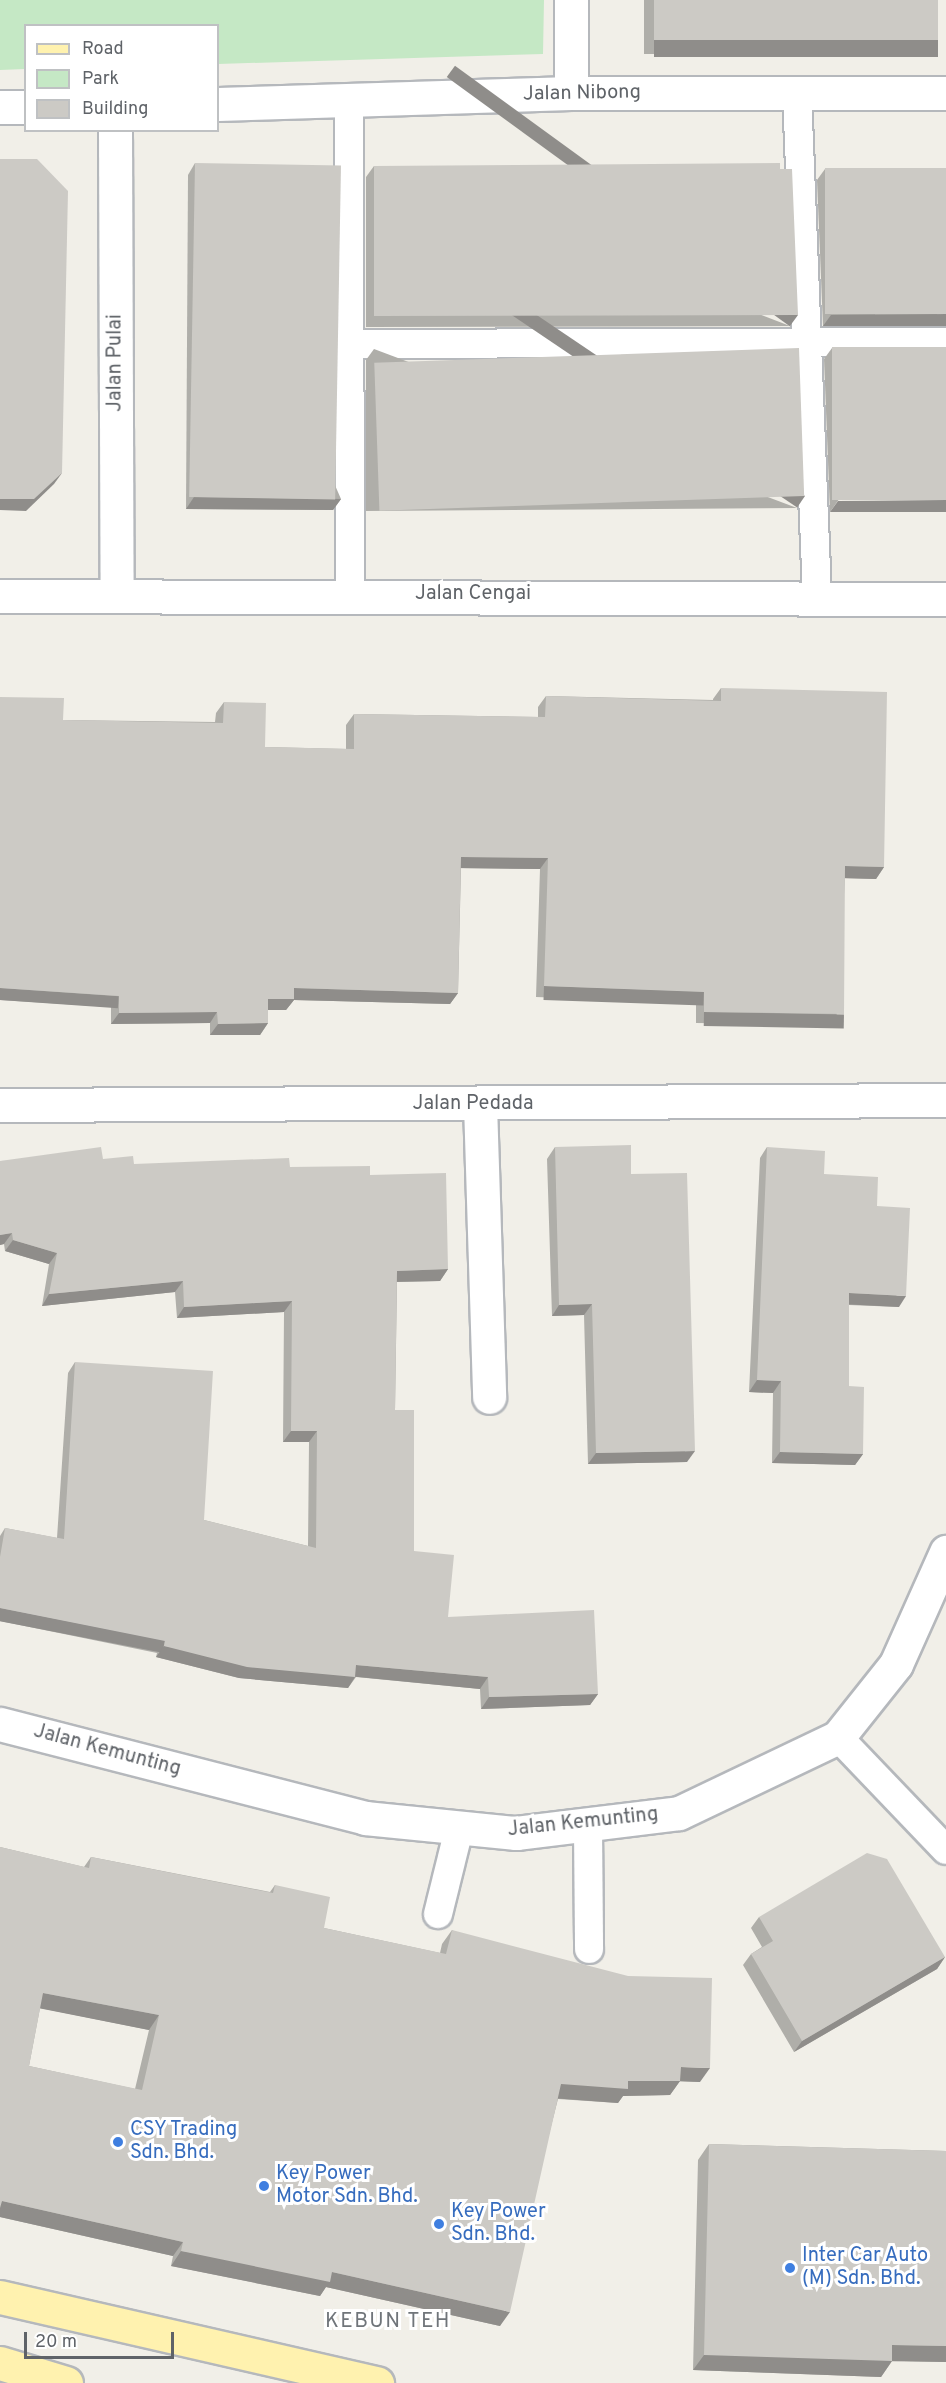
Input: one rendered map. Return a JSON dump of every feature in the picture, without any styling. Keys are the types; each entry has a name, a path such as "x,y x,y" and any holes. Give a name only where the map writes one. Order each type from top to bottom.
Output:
{"main road":[{"path":"0,2297 377,2383"},
{"path":"0,2363 66,2383"}],"street":[{"path":"571,0 571,93"},
{"name":"Jalan Nibong","path":"219,104 571,93 946,93"},
{"path":"0,107 24,107"},
{"name":"Jalan Pulai","path":"115,132 117,596"},
{"name":"Jalan Cengai","path":"0,596 817,596 946,599"},
{"name":"Jalan Pedada","path":"0,1106 946,1100"},
{"path":"480,1104 489,1397"},
{"name":"Jalan Kemunting","path":"0,1724 364,1818 516,1833 588,1827 678,1813 765,1776 838,1737 896,1664 946,1552"}],"lane":[{"path":"797,93 817,596"},
{"path":"349,100 350,595"},
{"path":"350,344 946,342"},
{"path":"838,1737 946,1850"},
{"path":"588,1827 589,1949"},
{"path":"438,1914 459,1829"}],"green space":[{"path":"0,0 544,0 543,54 219,64 219,24 24,24 24,69 0,70"}],"building":[{"path":"654,0 938,0 938,40 654,40"},
{"path":"0,159 37,159 68,191 62,473 34,499 0,499"},
{"path":"195,163 341,166 335,499 189,497"},
{"path":"780,163 780,169 792,169 798,315 374,316 374,166"},
{"path":"825,168 946,168 946,314 825,314"},
{"path":"832,347 946,347 946,500 832,500"},
{"path":"799,348 804,496 379,511 374,363"},
{"path":"721,688 887,692 884,867 845,866 844,1014 704,1012 704,992 544,986 548,858 461,857 458,993 294,988 294,999 268,999 268,1023 218,1024 217,1012 119,1013 119,996 0,988 0,697 64,698 63,720 223,723 224,702 266,703 265,747 354,749 354,714 545,717 546,696 721,701"},
{"path":"631,1145 631,1174 687,1173 695,1451 596,1453 592,1304 559,1305 555,1147"},
{"path":"101,1147 103,1159 133,1156 134,1164 289,1158 290,1167 370,1166 370,1175 446,1173 448,1269 397,1271 395,1410 414,1410 414,1551 454,1555 448,1617 594,1610 598,1694 489,1697 488,1677 356,1665 355,1677 247,1667 164,1646 165,1641 0,1608 0,1557 5,1528 64,1539 75,1362 213,1371 204,1520 316,1548 317,1431 291,1431 292,1301 184,1307 183,1281 49,1294 57,1253 13,1240 12,1233 0,1235 0,1161"},
{"path":"767,1147 825,1151 824,1174 878,1177 877,1206 910,1208 906,1296 849,1293 849,1386 864,1387 863,1454 780,1452 781,1381 757,1380"},
{"path":"0,1847 89,1868 91,1857 273,1893 275,1885 330,1897 324,1928 446,1954 452,1930 628,1976 712,1978 710,2068 681,2067 680,2081 628,2081 628,2089 561,2084 510,2312 332,2272 330,2282 181,2251 183,2242 2,2201 0,2208","holes":["43,1993 159,2015 142,2090 29,2066"]},
{"path":"867,1853 887,1859 945,1957 802,2041 751,1954 773,1941 759,1917"},
{"name":"Inter Car Auto (M) Sdn. Bhd.","path":"709,2144 946,2151 946,2346 892,2345 892,2361 704,2355"}],"place":[{"name":"CSY Trading Sdn. Bhd.","path":"118,2142"},
{"name":"Key Power Motor Sdn. Bhd.","path":"264,2186"},
{"name":"Key Power Sdn. Bhd.","path":"439,2224"},
{"name":"Inter Car Auto (M) Sdn. Bhd.","path":"790,2268"}],"district":[{"name":"KEBUN TEH","path":"388,2322"}]}
